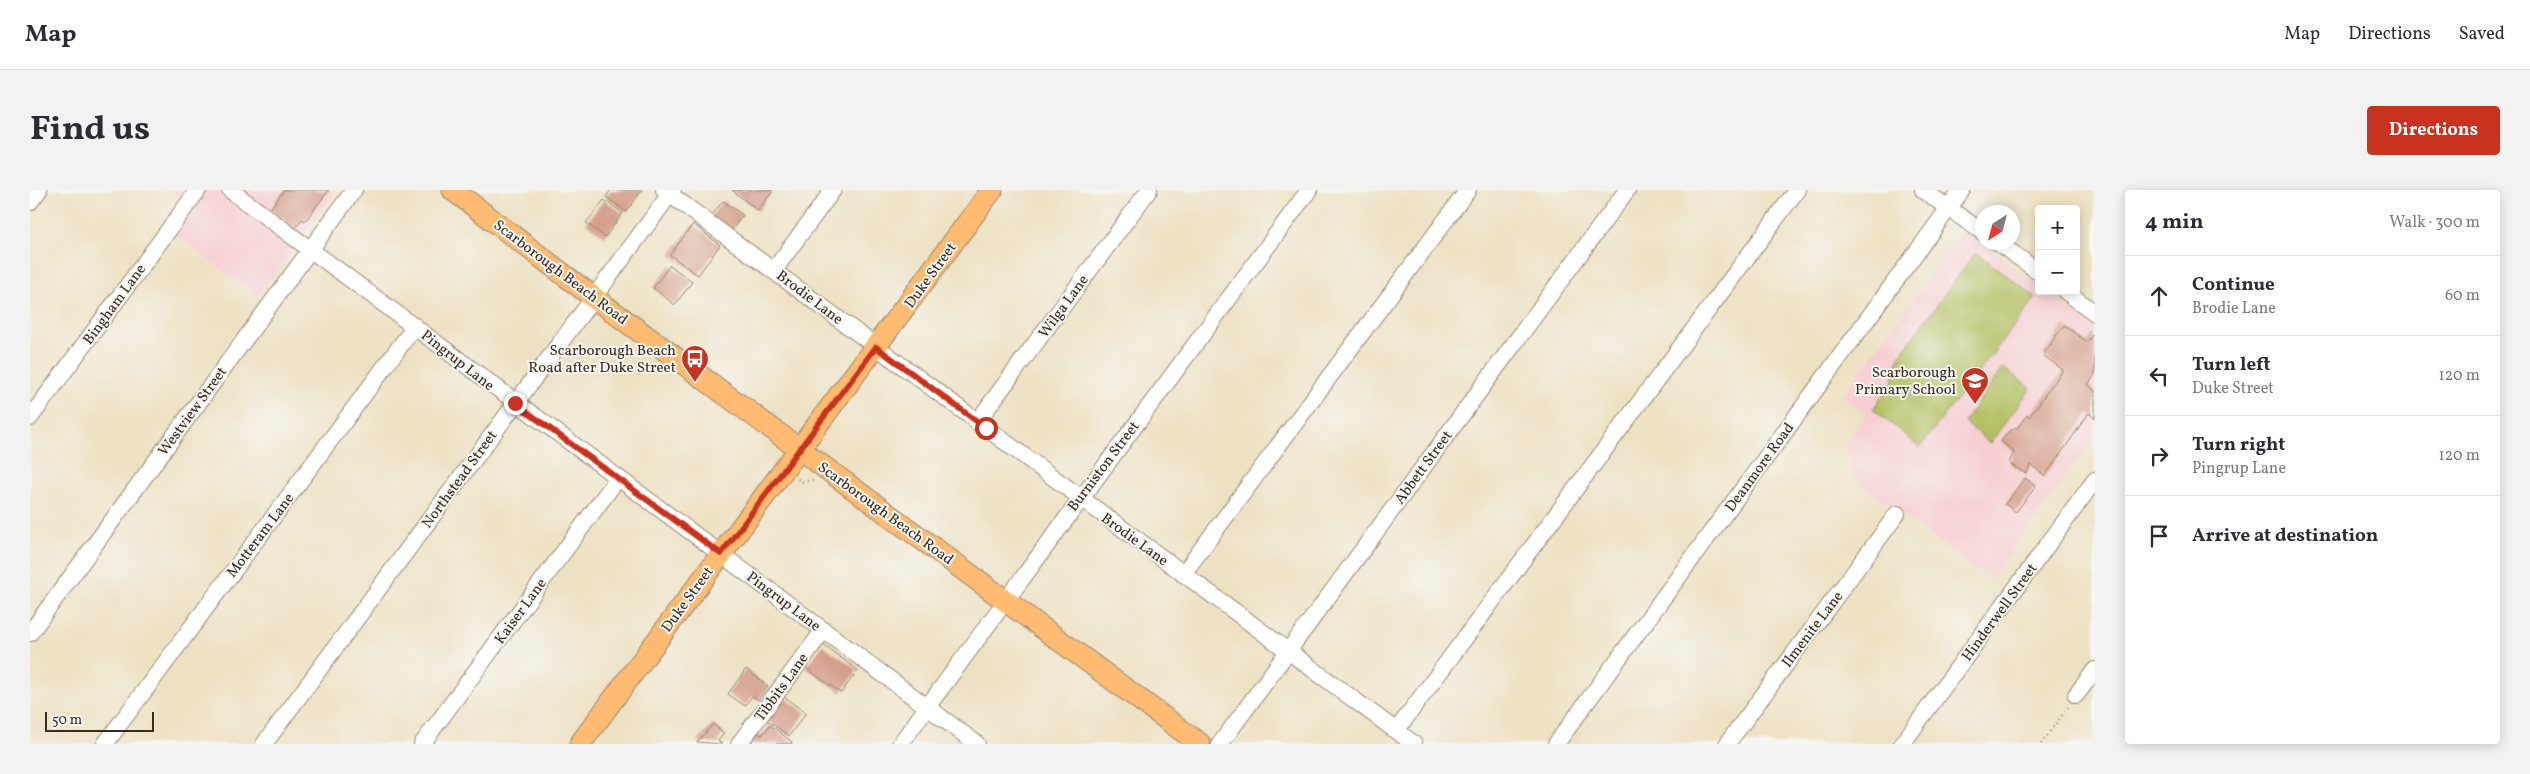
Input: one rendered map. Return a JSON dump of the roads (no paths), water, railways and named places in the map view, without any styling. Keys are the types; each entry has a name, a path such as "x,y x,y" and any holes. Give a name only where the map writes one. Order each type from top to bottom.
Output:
{"main road":[{"name":"Scarborough Beach Road","path":"453,190 593,297 1200,744"},
{"name":"Duke Street","path":"580,744 992,190"}],"street":[{"path":"30,202 39,190"},
{"name":"Bingham Lane","path":"30,418 198,190"},
{"name":"Pingrup Lane","path":"230,190 311,248 515,403 976,744"},
{"name":"Westview Street","path":"30,632 354,190"},
{"path":"774,270 833,190"},
{"name":"Wilga Lane","path":"978,422 1149,190"},
{"name":"Burniston Street","path":"900,744 1309,190"},
{"path":"1183,574 1468,190"},
{"name":"Abbett Street","path":"1220,744 1627,190"},
{"path":"1396,731 1797,190"},
{"path":"1923,190 1975,227"},
{"name":"Deanmore Road","path":"1556,744 1962,190"},
{"name":"Northstead Street","path":"264,744 669,192"},
{"name":"Brodie Lane","path":"669,192 1414,744"},
{"path":"2008,250 2035,269"},
{"path":"2070,295 2095,313"},
{"name":"Motteram Lane","path":"105,744 415,326"},
{"name":"Kaiser Lane","path":"422,744 618,478"},
{"name":"Hinderwell Street","path":"1902,744 2095,480"},
{"name":"Ilmenite Lane","path":"1727,744 1897,514"},
{"name":"Tibbits Lane","path":"740,744 823,631"},
{"path":"2076,695 2095,670"}],"place":[{"name":"Scarborough Beach Road after Duke Street","path":"695,383"},
{"name":"Scarborough Primary School","path":"1975,405"}]}
